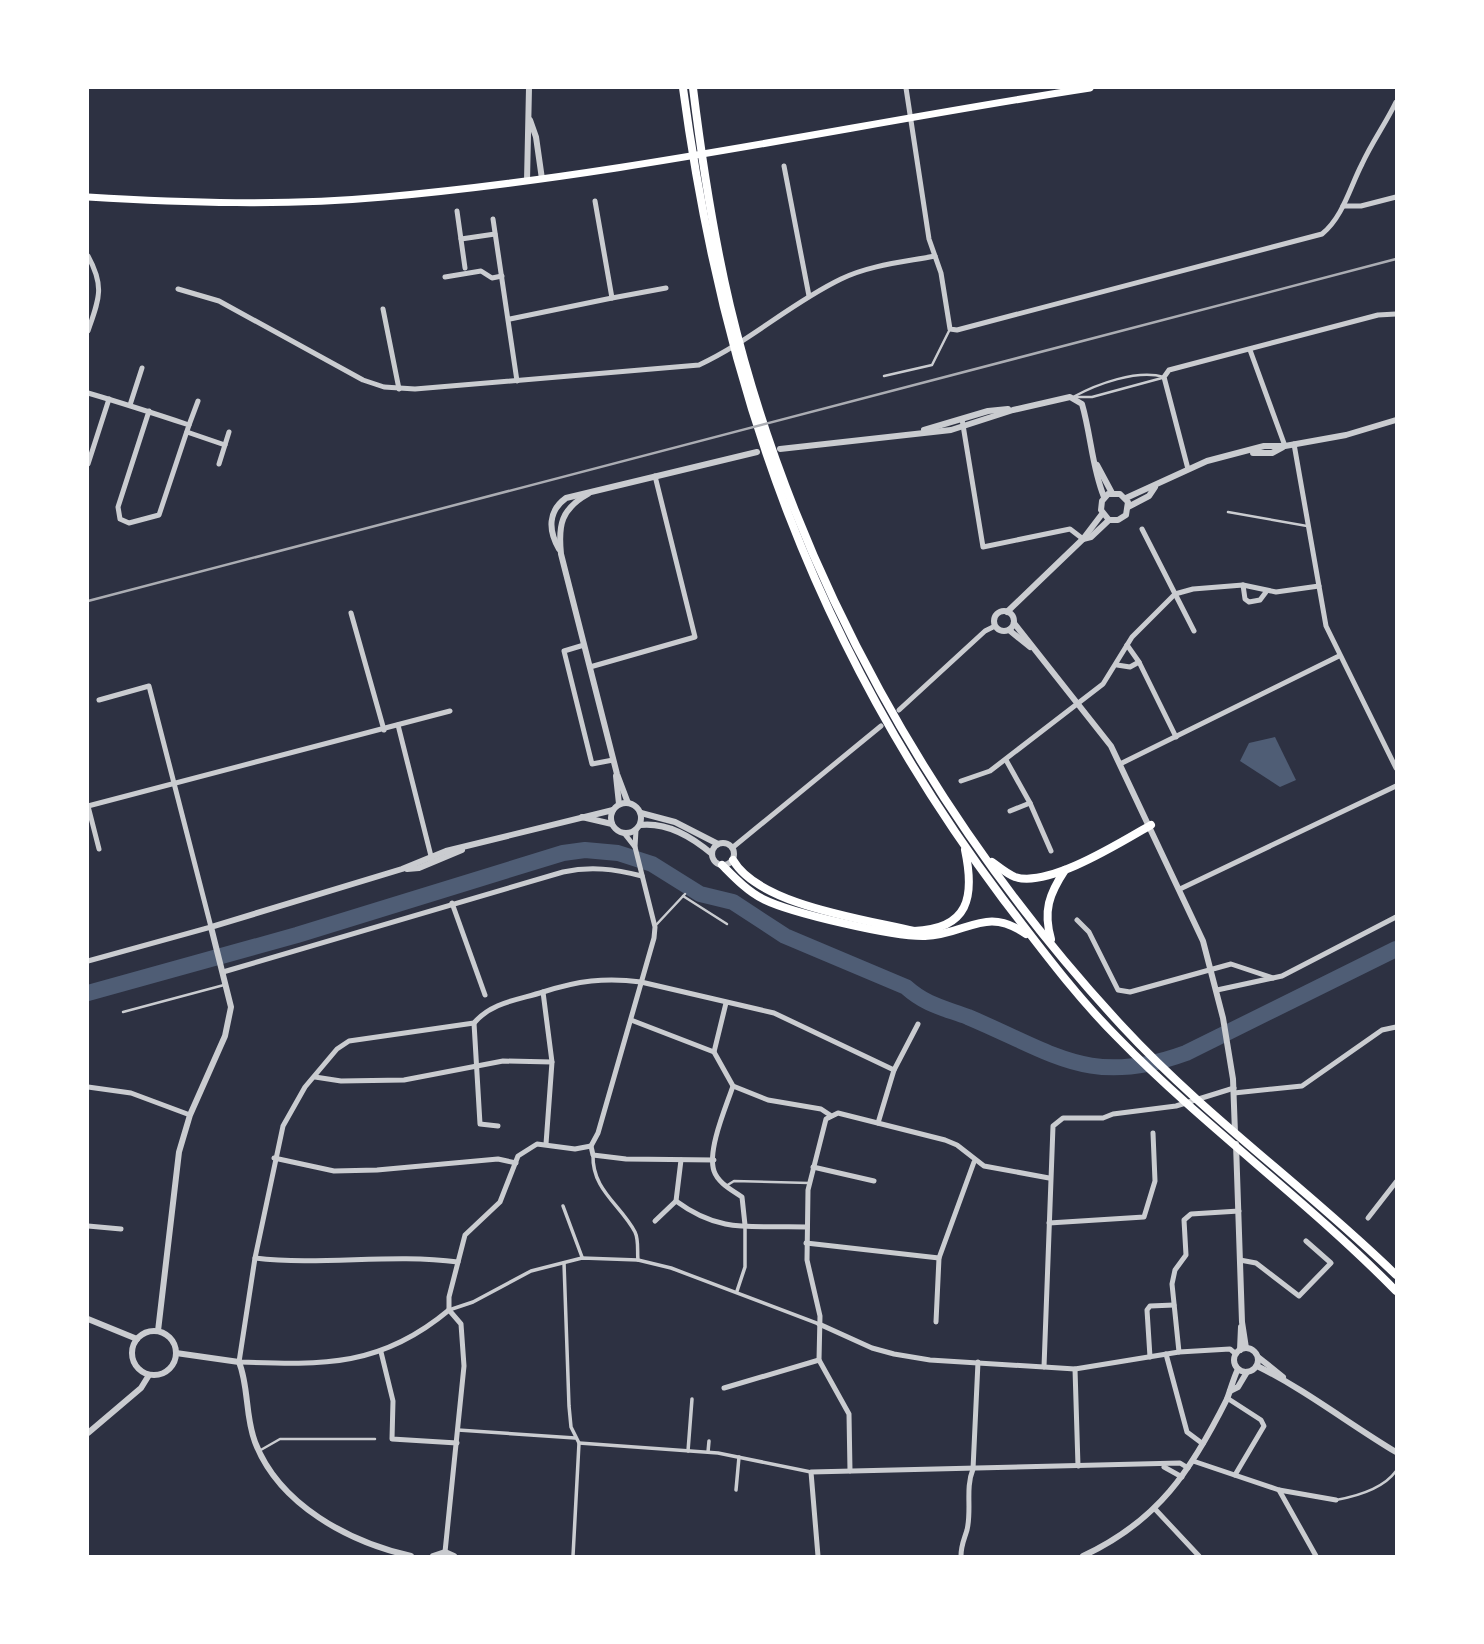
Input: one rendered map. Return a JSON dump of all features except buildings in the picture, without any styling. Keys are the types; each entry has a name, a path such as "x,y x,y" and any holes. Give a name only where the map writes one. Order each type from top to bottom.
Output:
{"main road":[{"path":"683,88 690,138 699,167 727,310 755,425 809,568 886,722 964,847 1066,983 1158,1077 1354,1248 1396,1291"},
{"path":"693,88 699,136 699,167"},
{"path":"88,197 282,202 382,198 542,179 1090,88"},
{"path":"727,310 763,422 819,566 877,685 985,858 1076,975 1164,1068 1396,1275"},
{"path":"985,858 1014,877 1029,879 1065,870 1151,825"},
{"path":"733,860 748,879 777,896 914,931 934,930 961,914 968,898 971,883 964,847"},
{"path":"722,865 761,898 854,924 925,936 991,919 1004,922 1034,940"},
{"path":"1053,946 1046,909 1050,892 1065,870"}],"street":[{"path":"527,181 529,88"},
{"path":"906,88 929,239 941,273 950,329 1004,320 1311,238 1331,227 1396,102"},
{"path":"529,118 536,137 542,179"},
{"path":"784,166 809,296"},
{"path":"1343,206 1361,206 1396,197"},
{"path":"595,201 612,298"},
{"path":"457,211 465,268"},
{"path":"493,219 510,319 517,381"},
{"path":"461,239 495,234"},
{"path":"88,256 99,278 100,289 88,331"},
{"path":"178,289 219,301 344,372 384,387 399,389 699,365 724,354 809,296 863,270 935,256"},
{"path":"445,277 481,271 492,278 502,276"},
{"path":"510,319 666,288"},
{"path":"383,309 399,389"},
{"path":"1188,469 1164,377 1169,370 1378,315 1396,313"},
{"path":"1250,350 1285,446"},
{"path":"130,405 142,368"},
{"path":"88,393 149,411 225,445"},
{"path":"780,449 922,431 962,422 988,411 1013,410 1058,398 1073,397 1082,404 1097,465 1112,493 1126,498 1217,458 1248,453 1265,446 1285,446 1369,430 1396,420"},
{"path":"88,464 109,399"},
{"path":"149,411 118,507 118,514 125,522 134,523 159,515 198,401"},
{"path":"962,422 983,547 1070,529 1083,539"},
{"path":"219,464 229,432"},
{"path":"1294,444 1326,626 1396,768"},
{"path":"628,803 617,775 561,554 550,526 554,512 566,498 757,452"},
{"path":"1097,465 1096,477 1104,497"},
{"path":"590,667 695,638 655,476"},
{"path":"1083,539 1091,537 1109,520 1122,518 1128,507 1149,496 1155,487"},
{"path":"1109,520 1102,514 1100,505 1104,497 1112,493"},
{"path":"1126,498 1128,507"},
{"path":"996,626 997,614 1007,612 1083,539 1102,514"},
{"path":"1142,529 1194,631"},
{"path":"961,781 990,771 1103,684 1127,645 1175,594 1193,589 1243,585 1266,592 1319,586"},
{"path":"1243,585 1245,599 1249,602 1261,600 1266,592"},
{"path":"1007,612 1031,648 1078,704 1120,764 1151,825 1212,968 1224,1023 1234,1091 1242,1322 1241,1351 1235,1362 1238,1369 1229,1395 1193,1461 1155,1510 1112,1541 1083,1556"},
{"path":"351,613 384,730"},
{"path":"1009,630 1014,623"},
{"path":"996,626 1000,630 1009,630 1031,648"},
{"path":"899,709 985,631 996,626"},
{"path":"584,645 564,650 593,764 613,760"},
{"path":"1127,645 1139,662 1176,737"},
{"path":"1120,764 1339,656"},
{"path":"1117,665 1129,667 1139,662"},
{"path":"99,699 149,686 231,1007 229,1022 190,1115 179,1152 158,1331"},
{"path":"99,849 88,806 450,711"},
{"path":"398,726 432,860"},
{"path":"732,848 881,726"},
{"path":"1006,760 1030,803 1051,851"},
{"path":"617,775 619,804"},
{"path":"1180,889 1396,786"},
{"path":"1010,811 1030,803"},
{"path":"88,961 402,869 419,868 432,860 464,849 613,810 619,804 635,805 641,813 675,822 718,844 724,843 732,848"},
{"path":"612,824 613,810"},
{"path":"449,1310 458,1262 469,1229 504,1195 524,1150 546,1144 575,1149 590,1146 598,1133 655,927 635,847 641,813"},
{"path":"582,817 612,824 624,833 635,847"},
{"path":"624,833 659,825 674,830 712,855 722,865 733,860 732,848"},
{"path":"712,855 718,844"},
{"path":"223,972 452,903 588,867 642,876"},
{"path":"452,903 485,995"},
{"path":"1217,990 1273,978 1396,917"},
{"path":"1077,920 1088,932 1118,990 1130,992 1231,964 1273,978"},
{"path":"498,1126 480,1124 474,1023 482,1013 497,1006 590,979 641,982 774,1013 894,1070"},
{"path":"543,992 552,1062 545,1123 546,1144"},
{"path":"714,1052 726,1003"},
{"path":"631,1020 714,1052 733,1086 768,1100 821,1109 830,1115"},
{"path":"411,1556 366,1543 324,1522 281,1483 259,1451 251,1429 240,1362 255,1258 274,1158 283,1126 297,1098 337,1049 349,1041 474,1023"},
{"path":"878,1123 894,1070 918,1024"},
{"path":"1044,1367 1050,1133 1057,1121 1103,1118 1113,1114 1176,1106 1234,1091 1302,1086 1382,1030 1396,1027"},
{"path":"315,1077 371,1082 433,1076 503,1061 552,1062"},
{"path":"733,1086 716,1132 714,1160 715,1173 742,1197 746,1259 736,1292"},
{"path":"88,1096 88,1087 131,1093 190,1115"},
{"path":"850,1471 848,1409 818,1360 819,1324 806,1246 809,1182 823,1125 830,1115 838,1113 951,1142 974,1162 1020,1175 1049,1178"},
{"path":"1049,1223 1144,1217 1155,1181 1153,1133"},
{"path":"590,1146 593,1155 592,1170 597,1183 636,1234 638,1261"},
{"path":"593,1155 714,1160"},
{"path":"274,1158 334,1171 377,1170 498,1157 516,1163"},
{"path":"655,1221 676,1201 681,1160"},
{"path":"936,1322 939,1258 974,1162"},
{"path":"813,1167 874,1181"},
{"path":"1368,1218 1396,1182"},
{"path":"676,1201 717,1224 732,1227 807,1227"},
{"path":"563,1206 582,1258"},
{"path":"1180,1352 1173,1278 1186,1255 1184,1220 1191,1214 1239,1212"},
{"path":"88,1226 121,1229"},
{"path":"1240,1260 1256,1263 1299,1296 1331,1263 1306,1241"},
{"path":"806,1246 939,1258"},
{"path":"255,1258 322,1263 432,1258 458,1262"},
{"path":"176,1353 240,1362 337,1362 381,1352 415,1336 449,1310 473,1302 531,1271 582,1258 638,1261 671,1268 819,1324 872,1348 894,1354 1075,1369 1180,1352 1254,1350 1258,1357 1287,1380 1350,1425 1396,1451"},
{"path":"565,1263 568,1398 575,1438 579,1443 573,1556"},
{"path":"1150,1357 1147,1310 1150,1306 1174,1305"},
{"path":"445,1552 464,1366 463,1334 458,1318 449,1310"},
{"path":"88,1319 137,1339"},
{"path":"88,1433 141,1388 149,1375 168,1370 176,1353 171,1339 158,1331 143,1334 134,1345 133,1360 149,1375"},
{"path":"381,1352 393,1401 392,1439 457,1443"},
{"path":"1166,1354 1187,1432 1203,1444"},
{"path":"1257,1366 1258,1357"},
{"path":"724,1388 818,1360"},
{"path":"961,1556 961,1543 967,1528 967,1484 973,1469 978,1362"},
{"path":"1229,1395 1238,1387 1247,1372 1257,1366"},
{"path":"1257,1366 1287,1380"},
{"path":"1075,1369 1078,1466"},
{"path":"1238,1369 1247,1372"},
{"path":"1229,1395 1261,1420 1264,1426 1235,1475"},
{"path":"688,1451 692,1399"},
{"path":"458,1430 575,1438"},
{"path":"708,1452 709,1441"},
{"path":"579,1443 708,1452 811,1472 1161,1466 1180,1463 1188,1468"},
{"path":"736,1490 739,1457"},
{"path":"1193,1461 1279,1490 1336,1500"},
{"path":"1161,1466 1182,1477"},
{"path":"811,1472 818,1556"},
{"path":"1279,1490 1317,1556"},
{"path":"1155,1510 1199,1556"},
{"path":"433,1556 445,1552 454,1556"}],"lane":[{"path":"884,376 932,365 950,329"},
{"path":"1073,397 1089,388 1151,373 1164,377"},
{"path":"1073,397 1092,397 1164,377"},
{"path":"1228,512 1309,527"},
{"path":"655,927 684,895 727,924"},
{"path":"123,1012 226,985"},
{"path":"726,1185 734,1181 809,1182"},
{"path":"259,1451 280,1439 376,1439"},
{"path":"1336,1500 1370,1490 1386,1482 1396,1471"}],"water":[{"path":"1275,737 1296,780 1280,787 1240,761 1249,743"}],"waterway":[{"path":"88,993 297,935 563,853 585,850 618,853 652,864 700,894 733,902 785,936 906,987 928,1002 1049,1053 1073,1062 1098,1066 1124,1067 1153,1063 1186,1053 1396,949"}],"railway":[{"path":"88,601 1396,259"}]}
